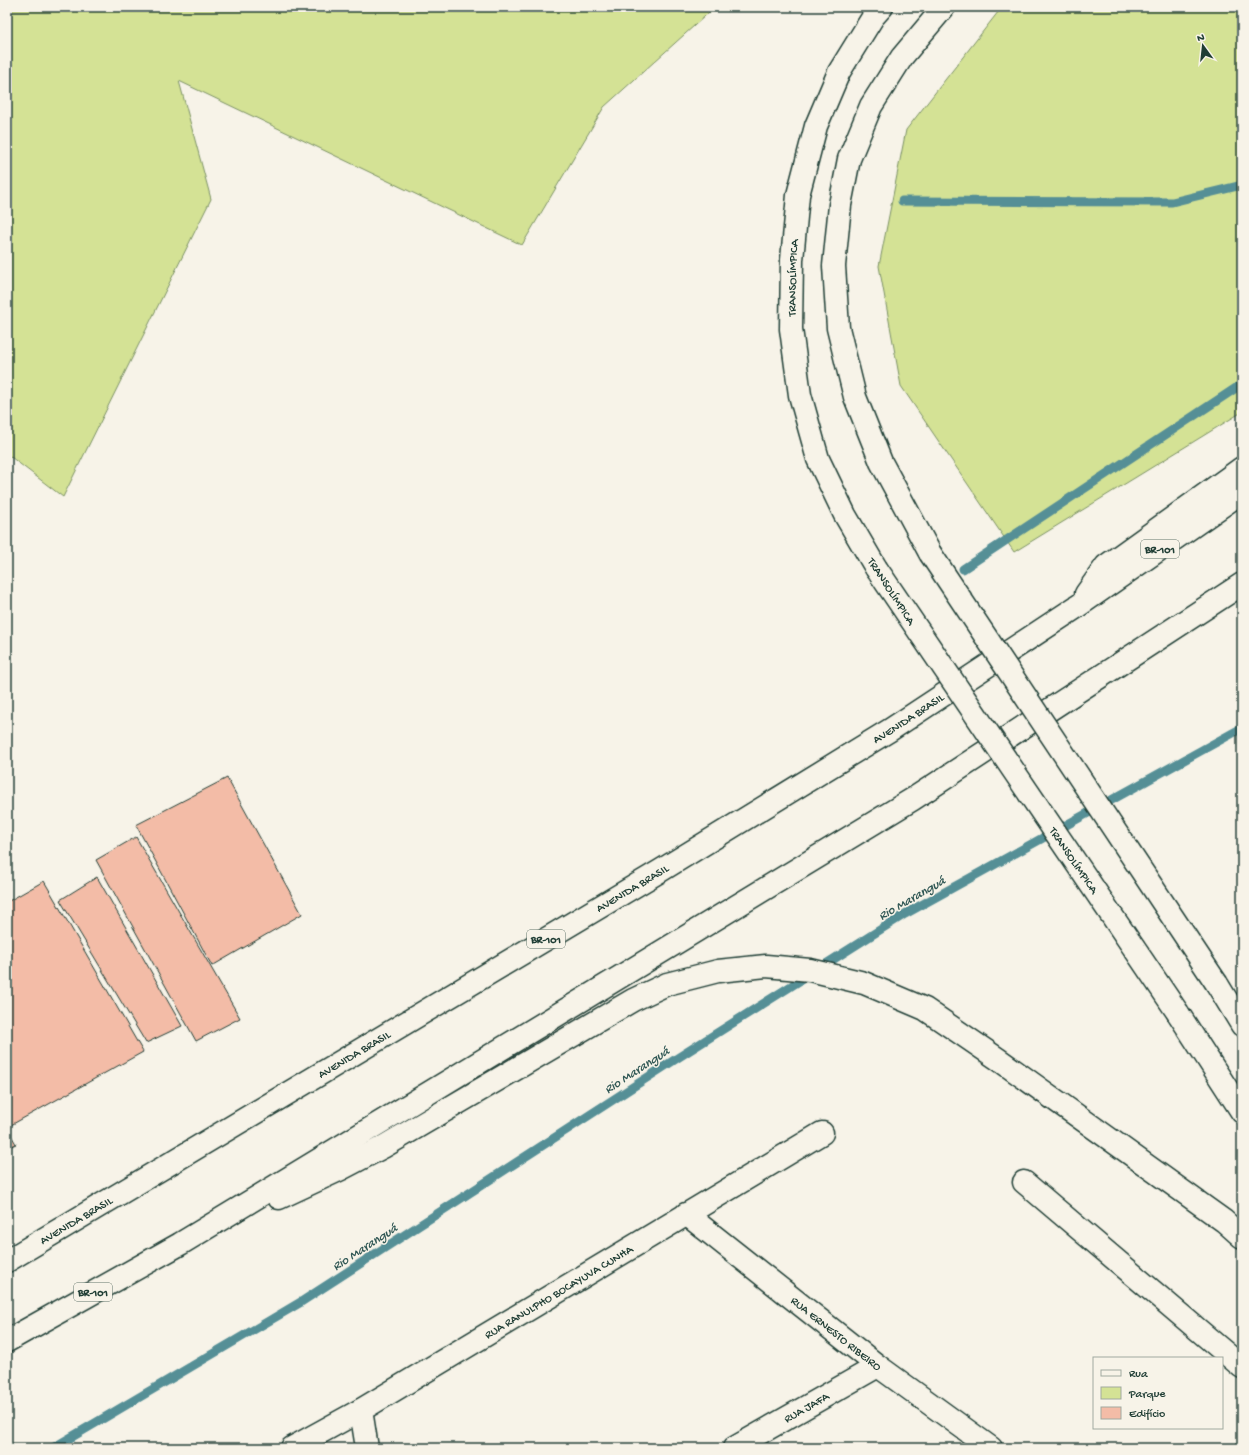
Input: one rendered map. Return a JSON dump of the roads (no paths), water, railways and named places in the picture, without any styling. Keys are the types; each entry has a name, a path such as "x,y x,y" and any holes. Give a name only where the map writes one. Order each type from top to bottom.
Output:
{"main road":[{"name":"TRANSOLÍMPICA","path":"882,7 872,17 839,72 816,126 798,195 792,267 791,328 800,395 818,458 846,515 876,568 1178,1013 1242,1112"},
{"path":"944,7 902,57 871,106 849,159 840,205 834,266 838,328 855,397 881,462 930,553 1217,984 1242,1025"},
{"path":"1078,606 1106,566 1242,468"},
{"name":"AVENIDA BRASIL","path":"7,1261 674,863 890,730 1078,606 1242,492"},
{"name":"BR-101","path":"7,1341 180,1244 913,799 1242,584"},
{"path":"180,1244 341,1169 376,1151 633,1000 667,984 718,971 766,966 810,970 864,983 925,1009 1217,1216 1242,1237"},
{"name":"RUA RANULPHO BOCAYUVA CUNHA","path":"292,1448 361,1410 822,1133"},
{"path":"1024,1182 1242,1366"},
{"name":"RUA ERNESTO RIBEIRO","path":"686,1214 878,1366 991,1448"},
{"name":"RUA JAFA","path":"734,1448 878,1366"},
{"path":"361,1410 367,1448"}],"waterway":[{"path":"902,201 1172,202 1242,185"},
{"path":"963,569 1242,384"},
{"name":"Rio Maranguá","path":"53,1448 301,1302 679,1057 905,914 1242,728"}]}
